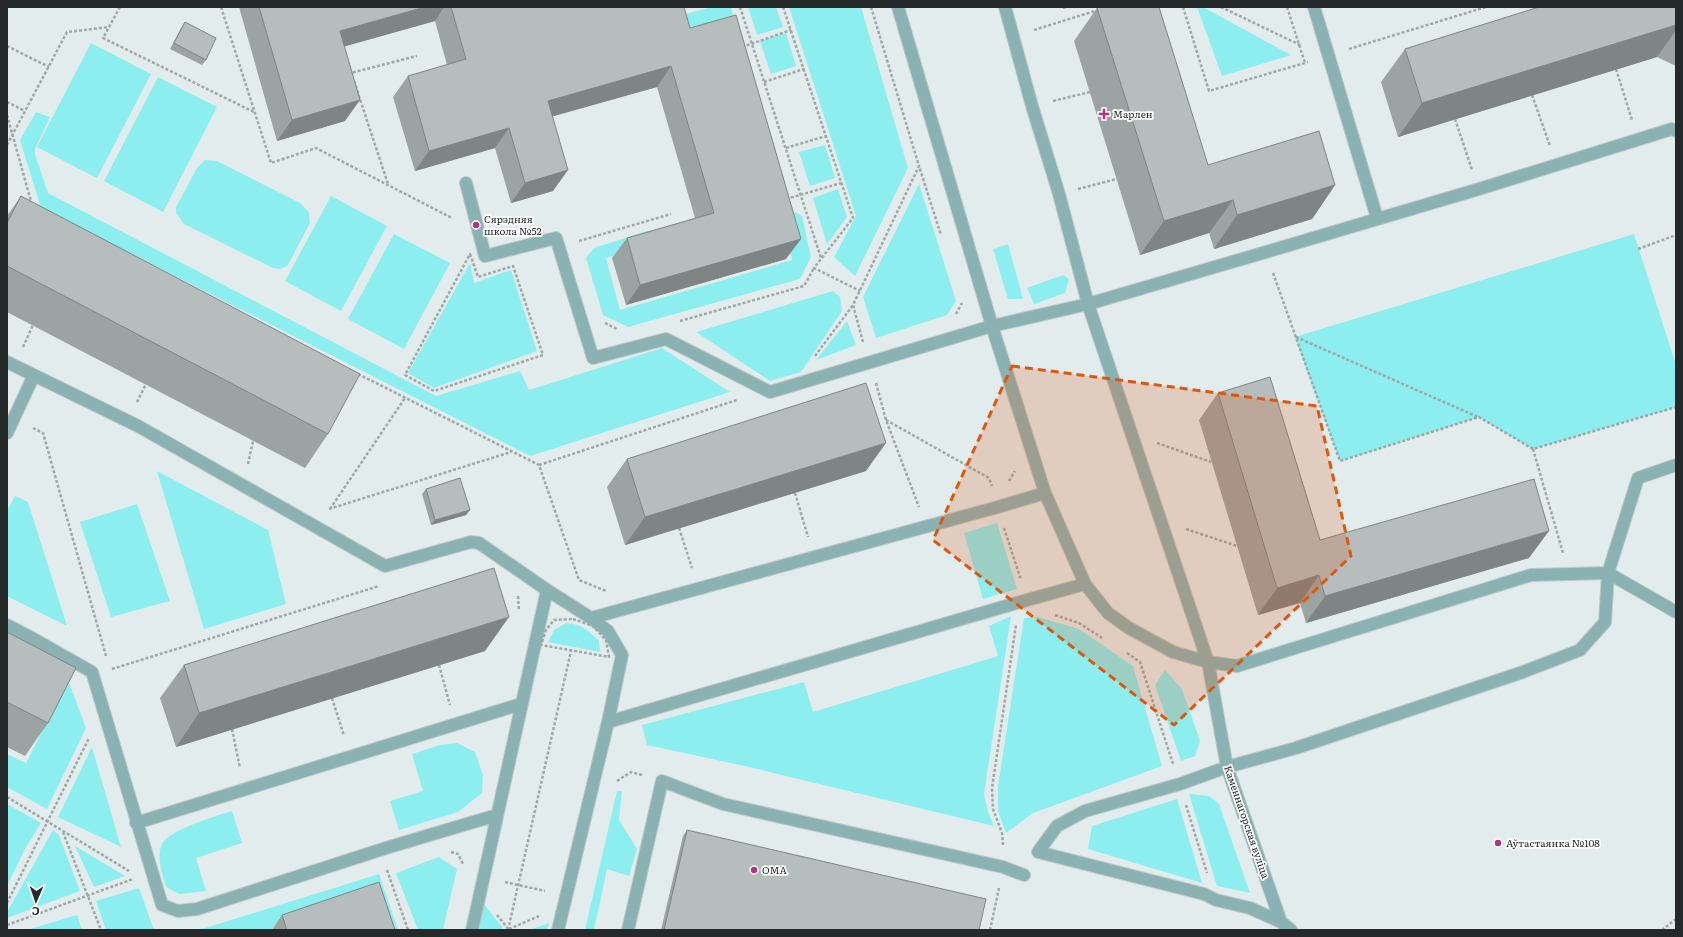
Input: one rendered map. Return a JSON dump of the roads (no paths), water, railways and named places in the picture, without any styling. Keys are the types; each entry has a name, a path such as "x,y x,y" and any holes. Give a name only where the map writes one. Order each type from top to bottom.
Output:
{"lane":[{"path":"898,7 992,326 1045,493 1085,584 1108,613 1129,628 1173,652 1208,662 1237,666 1532,575 1608,573 1676,612"},
{"name":"Каменнагорская вуліца","path":"1005,7 1032,106 1059,194 1088,304 1208,662 1227,767 1281,922"},
{"path":"1314,7 1378,218"},
{"path":"466,183 485,256 556,238 592,358 666,339 770,392 992,326 1088,304 1478,189 1638,139 1672,129 1676,131"},
{"path":"7,362 138,426 385,566 471,542 479,543 608,631 622,655 608,722 558,930"},
{"path":"7,433 34,375"},
{"path":"1291,930 1281,922 1250,908 1216,900 1204,894 1038,852 1057,826 1085,811 1180,784 1227,767 1311,743 1515,675 1580,650 1605,622 1608,573 1638,478 1676,465"},
{"path":"591,618 1045,493"},
{"path":"608,722 1085,584"},
{"path":"472,930 547,590"},
{"path":"7,625 92,672 136,823 162,905 178,911 197,909 386,848 497,815"},
{"path":"136,823 521,704"},
{"path":"628,930 662,780 723,804 1003,867 1024,875"}],"place":[{"name":"Марлен","path":"1104,114"},
{"name":"Сярэдняя школа №52","path":"476,225"},
{"name":"Аўтастаянка №108","path":"1498,843"},
{"name":"ОМА","path":"754,870"}]}
